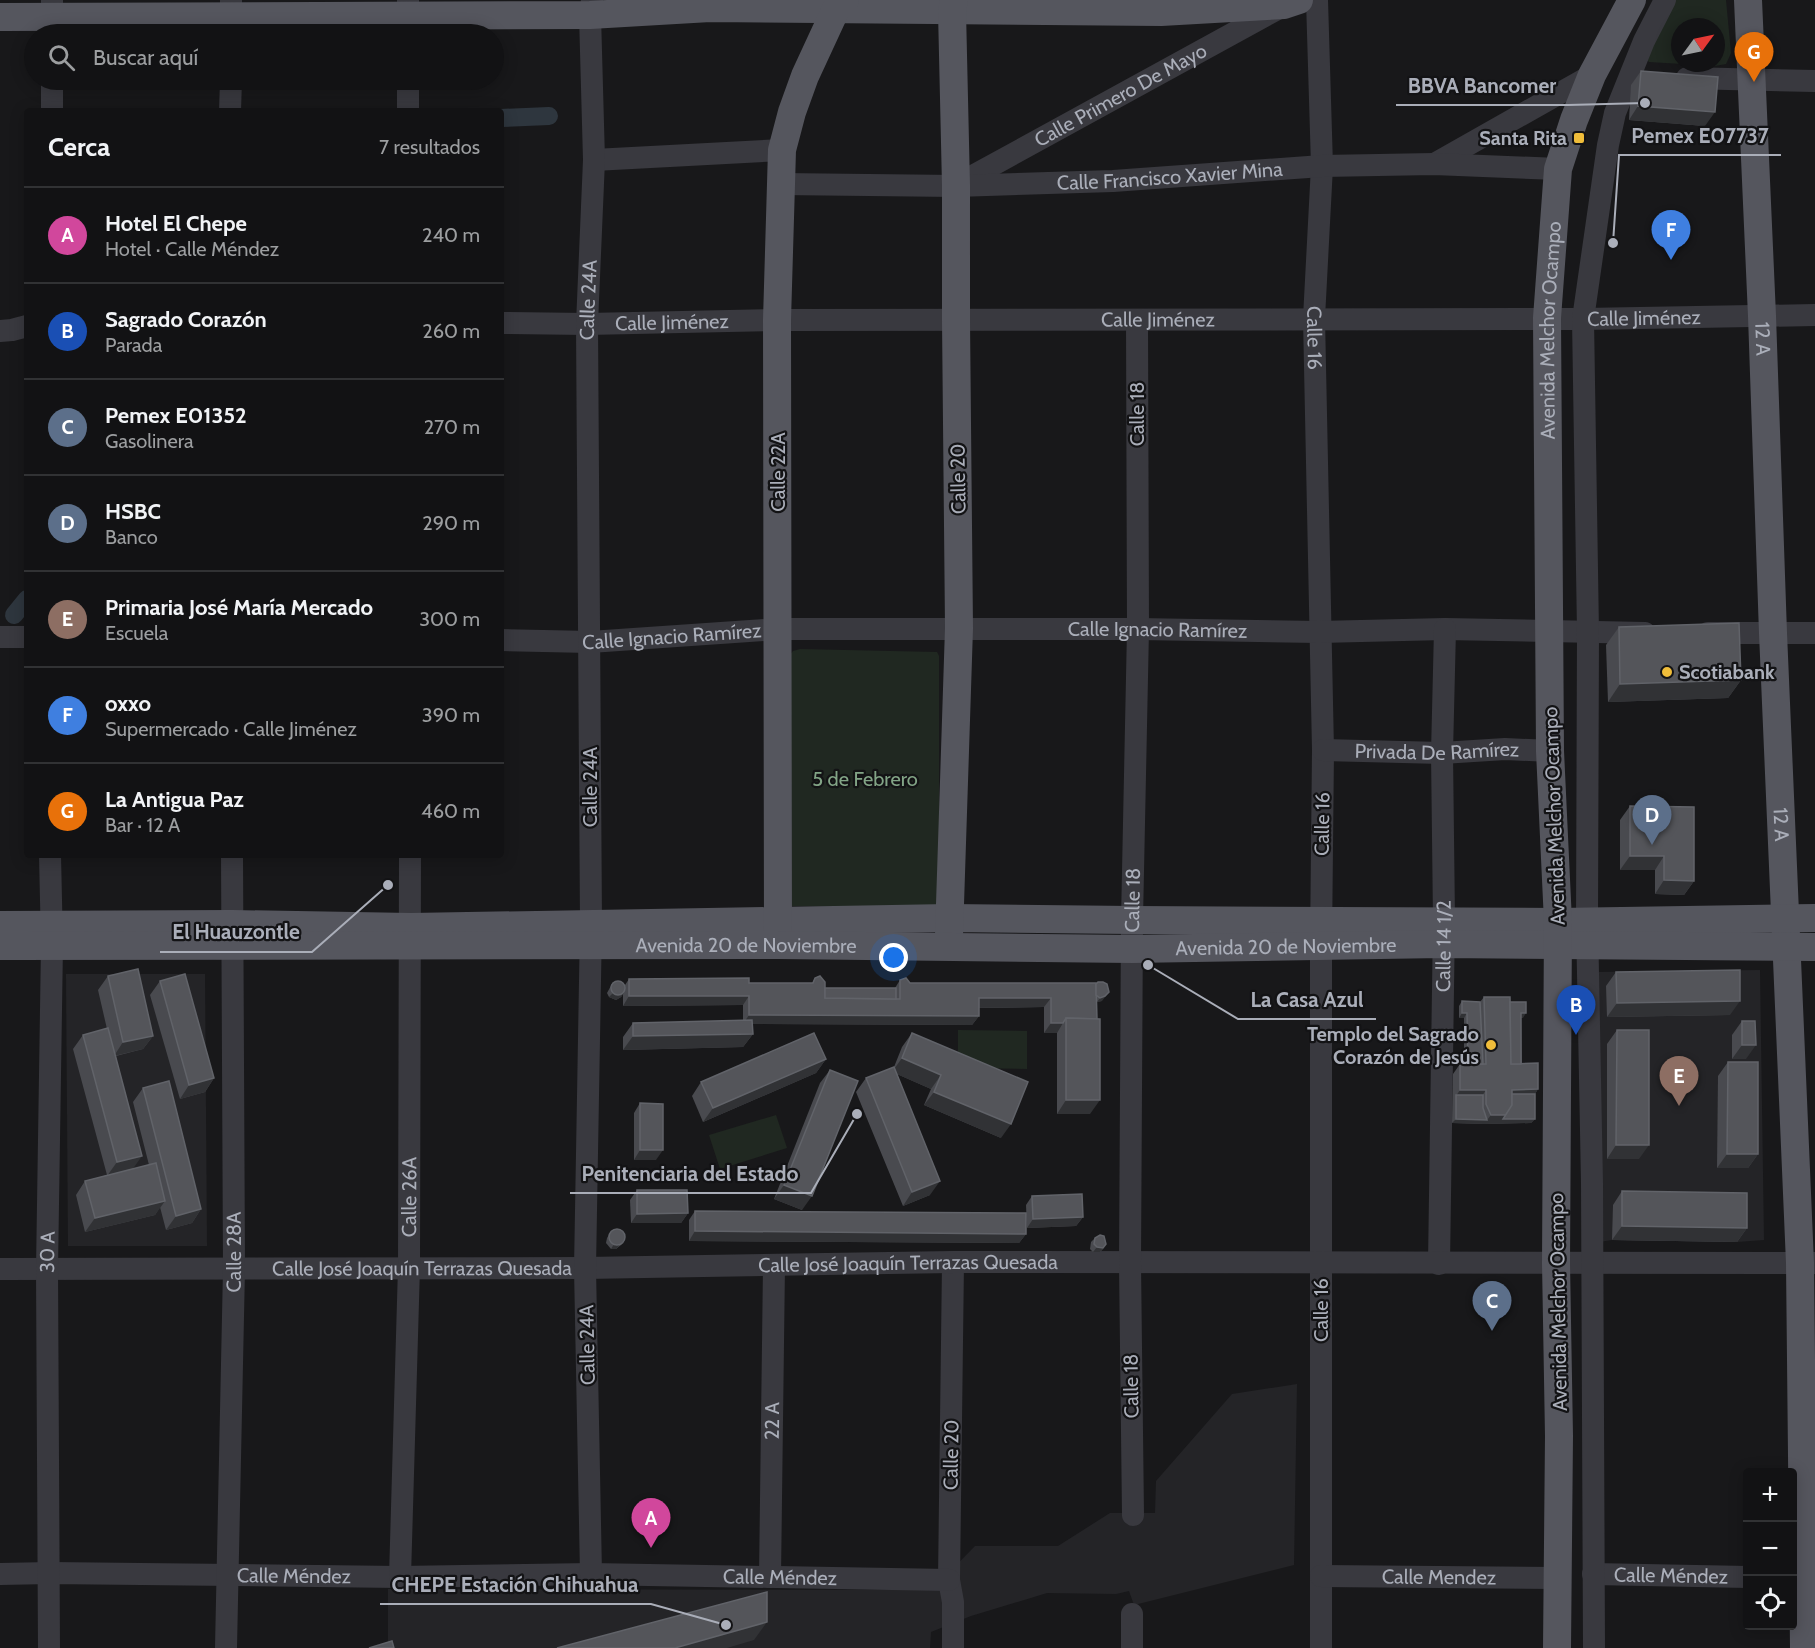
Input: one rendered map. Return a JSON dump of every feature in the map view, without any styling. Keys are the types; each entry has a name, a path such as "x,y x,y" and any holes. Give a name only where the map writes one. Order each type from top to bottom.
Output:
{"main road":[{"name":"Avenida Melchor Ocampo","path":"1557,1648 1558,933 1550,751 1547,318 1558,169 1592,75 1632,0"},
{"name":"12 A","path":"1748,0 1785,947 1807,1263 1804,1648"},
{"name":"Calle Primero De Mayo","path":"0,16 408,17 591,8 841,5 1161,12 1292,3"},
{"name":"Calle 22A","path":"778,933 777,320 782,150 805,76 841,5"},
{"name":"Calle 20","path":"949,946 959,628 953,6"},
{"name":"Avenida 20 de Noviembre","path":"0,925 51,935 590,935 778,933 949,918 1132,921 1321,933 1587,933 1785,947 1815,947"},
{"name":"Avenida 20 de Noviembre","path":"1587,933 1785,918 1815,918"},
{"name":"Avenida 20 de Noviembre","path":"778,933 949,946 1132,949 1321,933"},
{"name":"Avenida 20 de Noviembre","path":"0,946 51,935"}],"street":[{"name":"Calle 16","path":"1317,0 1322,165 1314,318 1323,750 1321,1648"},
{"name":"Avenida Melchor Ocampo","path":"1593,1648 1592,1262 1587,933 1588,632 1582,319 1608,145 1615,113 1647,77 1644,41 1665,0"},
{"name":"Calle Primero De Mayo","path":"956,186 1292,3"},
{"name":"Calle 24A","path":"591,8 594,160 587,324 590,935 585,1268 591,1574"},
{"path":"1434,164 1592,75"},
{"path":"1647,77 1815,81"},
{"path":"52,90 52,108"},
{"path":"230,108 231,90"},
{"path":"408,90 408,108"},
{"path":"594,160 782,150"},
{"name":"Calle Francisco Xavier Mina","path":"780,184 956,186 1124,180 1260,172 1322,165 1434,164 1558,169"},
{"name":"Calle Jiménez","path":"504,323 587,324 777,320 1582,319 1815,315"},
{"name":"Calle 18","path":"1133,1515 1130,1263 1132,921 1138,628 1137,320"},
{"path":"0,331 24,327"},
{"name":"Calle Ignacio Ramírez","path":"504,640 590,642 779,629 1138,628 1319,632 1445,629 1669,633"},
{"name":"Calle 14 1/2","path":"1439,1264 1443,932 1442,753 1445,629"},
{"path":"1692,633 1815,633"},
{"path":"0,637 24,637"},
{"name":"Privada De Ramírez","path":"1323,750 1442,753 1504,748 1550,751"},
{"name":"30 A","path":"49,1648 47,1269 50,858"},
{"name":"Calle 28A","path":"226,1648 234,1269 232,858"},
{"name":"Calle 26A","path":"400,1578 409,1267 410,858"},
{"name":"Calle José Joaquín Terrazas Quesada","path":"0,1269 585,1268 953,1262 1807,1263"},
{"name":"Calle 20","path":"953,1262 949,1580 953,1602 953,1648"},
{"name":"22 A","path":"770,1578 774,1265"},
{"name":"Calle Méndez","path":"0,1574 400,1578 591,1574 949,1580"},
{"name":"Calle Méndez","path":"1593,1574 1743,1577"},
{"name":"Calle Mendez","path":"1321,1576 1557,1578"},
{"path":"1132,1614 1132,1648"}],"shaded area":[{"path":"1760,970 1764,1240 1737,1242 1612,1240 1599,1242 1595,972"},
{"path":"66,974 205,974 207,1246 68,1246"},
{"path":"1297,1384 1294,1565 1134,1605 1129,1591 1116,1594 1047,1593 971,1616 931,1632 930,1648 388,1648 388,1589 932,1590 975,1546 1058,1546 1110,1513 1155,1513 1156,1481 1232,1394"}],"green space":[{"path":"1672,0 1726,0 1731,53 1726,64 1725,18 1671,18 1671,63 1649,62 1643,54"},
{"name":"5 de Febrero","path":"800,649 937,652 939,656 939,902 937,908 792,906 790,655 793,651"},
{"path":"958,1030 1027,1031 1027,1069 958,1068"},
{"path":"776,1115 787,1148 720,1169 709,1135"}],"building":[{"path":"1641,71 1718,77 1715,112 1638,106"},
{"name":"Scotiabank","path":"1739,623 1741,680 1620,684 1619,627"},
{"path":"1630,806 1694,807 1694,881 1664,880 1664,856 1630,856"},
{"path":"138,969 153,1036 123,1042 108,976"},
{"path":"1740,970 1740,1001 1617,1003 1616,972"},
{"path":"185,974 214,1078 189,1085 160,981"},
{"path":"820,976 825,982 825,998 900,999 900,980 906,978 910,983 1096,983 1097,1019 1066,1018 1063,1023 1051,1023 1051,998 979,998 979,1016 749,1015 749,996 629,996 629,979 749,978 749,983 813,983 815,978"},
{"path":"615,981 621,981 625,988 621,995 615,995 611,991 611,985"},
{"path":"1098,982 1107,984 1109,992 1100,998 1096,995"},
{"path":"825,988 896,988 896,999 825,998"},
{"path":"1484,997 1510,997 1511,1064 1538,1063 1538,1089 1512,1090 1512,1105 1507,1115 1491,1115 1486,1104 1486,1090 1460,1090 1460,1064 1486,1064"},
{"path":"1462,1001 1480,1002 1483,1064 1468,1064 1467,1013 1462,1013"},
{"path":"1510,1002 1526,1002 1526,1013 1521,1013 1521,1064 1511,1064"},
{"path":"1066,1018 1100,1019 1100,1100 1066,1100"},
{"path":"752,1020 753,1034 633,1036 633,1023"},
{"path":"1742,1021 1755,1021 1756,1045 1742,1045"},
{"path":"108,1028 142,1156 117,1162 83,1035"},
{"path":"1617,1030 1649,1030 1649,1145 1616,1145"},
{"path":"814,1033 826,1059 713,1108 701,1082"},
{"path":"912,1033 1028,1082 1011,1124 934,1092 941,1075 902,1058"},
{"path":"1728,1062 1758,1062 1758,1154 1727,1154"},
{"path":"894,1067 940,1181 912,1192 866,1078"},
{"path":"830,1070 858,1081 812,1196 784,1185"},
{"path":"169,1081 201,1209 176,1216 143,1088"},
{"path":"1512,1094 1535,1094 1535,1119 1503,1119 1512,1105"},
{"path":"1456,1095 1483,1095 1483,1108 1487,1120 1456,1119"},
{"path":"640,1103 663,1104 663,1150 640,1150"},
{"path":"156,1163 165,1201 95,1218 85,1181"},
{"path":"637,1190 687,1190 688,1213 637,1214"},
{"path":"1622,1191 1747,1193 1747,1228 1622,1226"},
{"path":"1082,1194 1083,1217 1033,1219 1032,1196"},
{"path":"695,1211 1026,1213 1026,1234 695,1231"},
{"path":"617,1229 625,1237 617,1245 609,1237"},
{"path":"1100,1235 1104,1236 1106,1244 1103,1248 1094,1244 1095,1238"},
{"path":"767,1592 767,1622 675,1648 557,1648"},
{"path":"392,1641 394,1648 369,1648"}],"waterway":[{"path":"504,118 549,116"},
{"path":"14,615 24,603"}],"place":[{"name":"La Antigua Paz","path":"1754,82"},
{"name":"BBVA Bancomer","path":"1645,103"},
{"name":"Santa Rita","path":"1579,138"},
{"name":"Pemex E07737","path":"1613,243"},
{"name":"oxxo","path":"1671,260"},
{"name":"Scotiabank","path":"1667,672"},
{"name":"HSBC","path":"1652,845"},
{"name":"El Huauzontle","path":"388,885"},
{"name":"La Casa Azul","path":"1148,965"},
{"name":"Sagrado Corazón","path":"1576,1035"},
{"name":"Templo del Sagrado Corazón de Jesús","path":"1491,1045"},
{"name":"Primaria José María Mercado","path":"1679,1106"},
{"name":"Penitenciaria del Estado","path":"857,1114"},
{"name":"Pemex E01352","path":"1492,1331"},
{"name":"Hotel El Chepe","path":"651,1548"},
{"name":"CHEPE Estación Chihuahua","path":"726,1625"}]}
